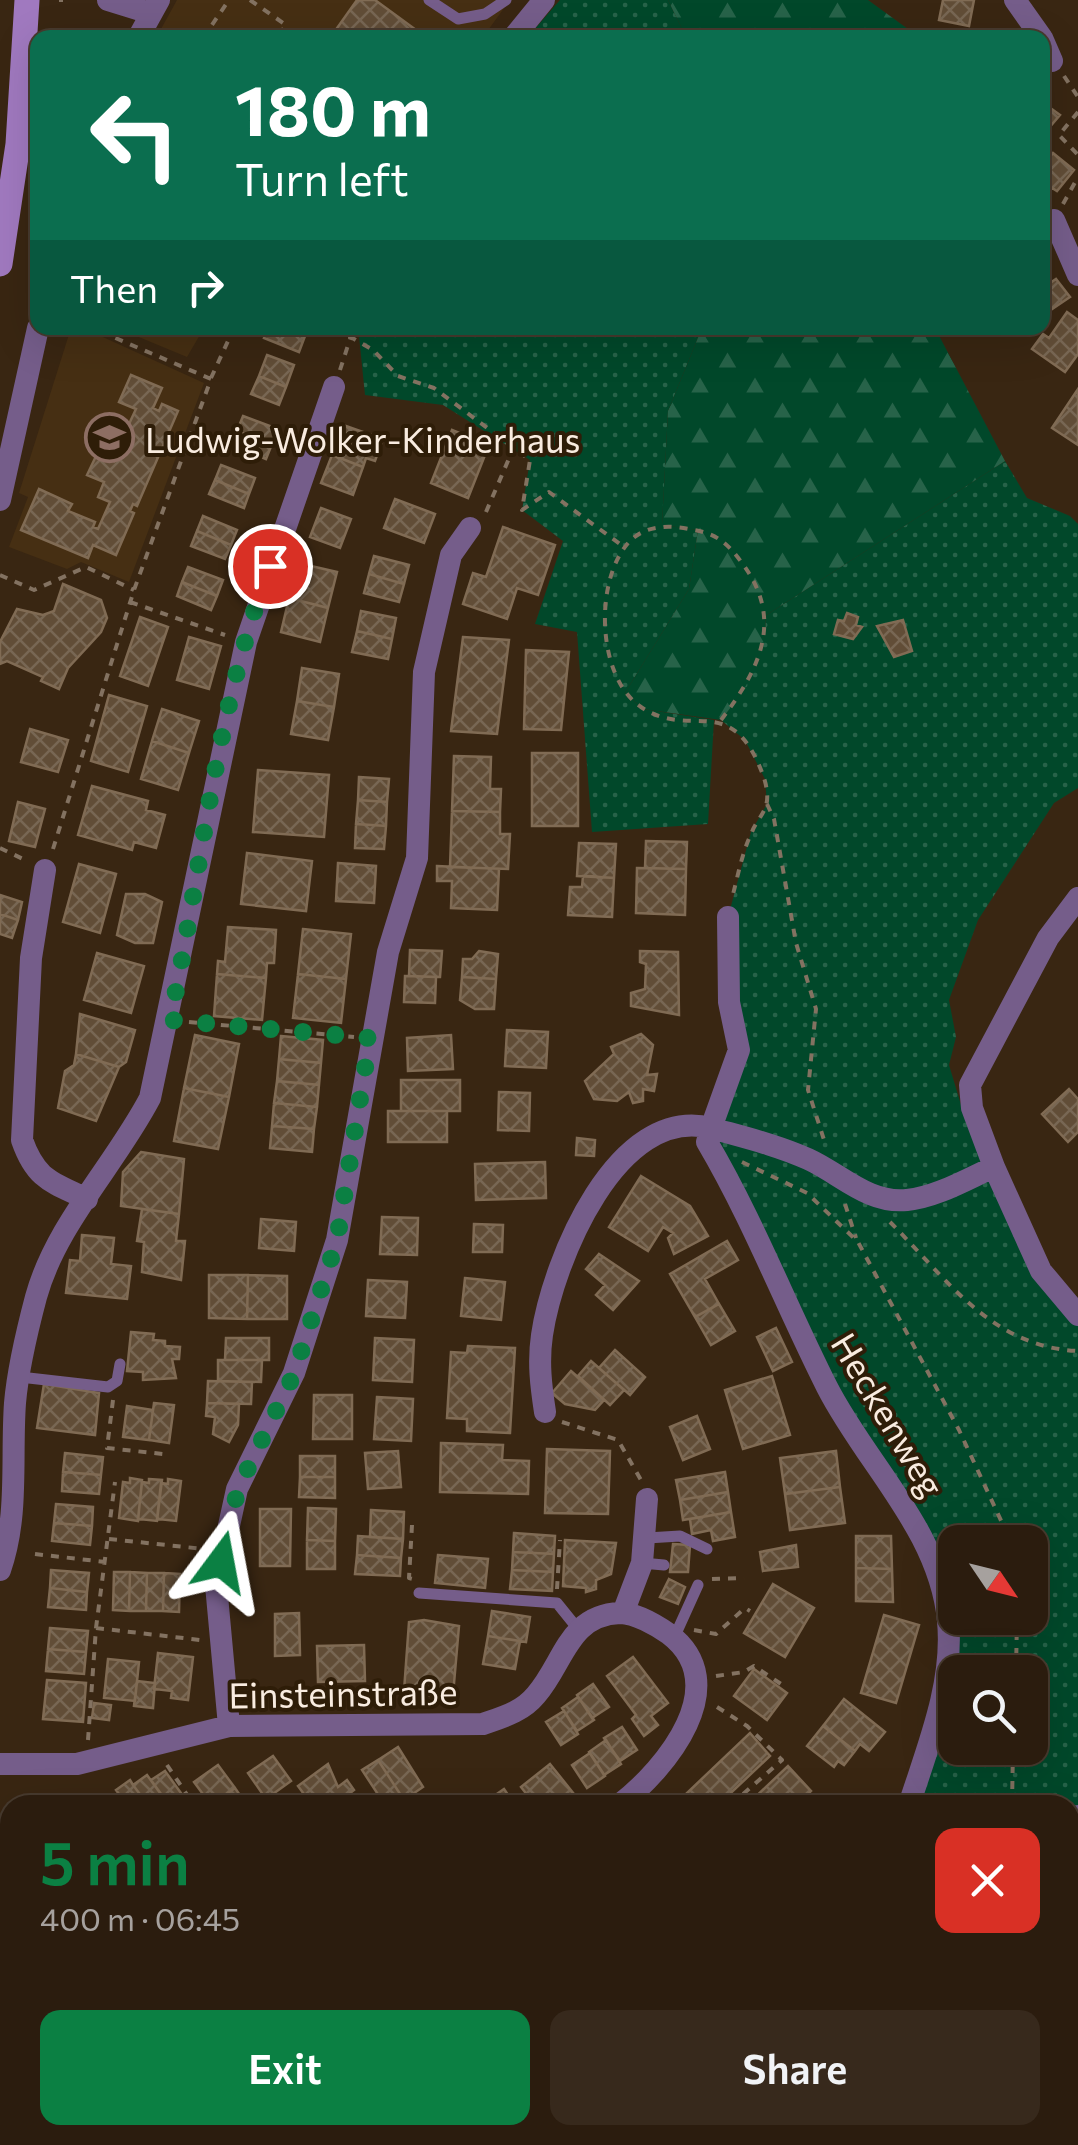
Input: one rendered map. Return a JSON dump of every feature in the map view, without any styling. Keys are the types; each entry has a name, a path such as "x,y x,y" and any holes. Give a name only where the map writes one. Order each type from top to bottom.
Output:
{"main road":[{"path":"0,264 18,144 27,0"}],"street":[{"path":"108,0 154,7 142,30"},
{"path":"520,30 544,0"},
{"path":"1016,0 1037,30"},
{"path":"1050,56 1052,61"},
{"path":"1054,220 1078,275"},
{"path":"0,500 36,335"},
{"path":"0,1570 12,1536 20,1376 49,1256 123,1149 150,1098 170,1020 213,784 246,642 334,388"},
{"path":"228,1726 216,1584 238,1489 294,1374 337,1240 388,952 417,858 424,672 451,554 470,528"},
{"path":"34,865 22,1140 32,1167 45,1179 88,1199"},
{"path":"1078,898 1048,938 970,1085 972,1108 994,1167 1042,1272 1078,1315"},
{"name":"Heckenweg","path":"728,917 729,1002 739,1050 707,1142 828,1390 920,1534 940,1576 948,1621 948,1675 912,1795"},
{"path":"545,1412 539,1372 550,1295 607,1178 631,1148 668,1128 690,1123 809,1159 870,1194 905,1200 932,1195 994,1167"},
{"path":"624,1613 653,1564 647,1538 646,1499"},
{"path":"578,1628 598,1618 624,1613 677,1632 695,1666 696,1694 691,1719 671,1754 629,1795"},
{"name":"Einsteinstraße","path":"0,1764 33,1767 87,1761 228,1726 483,1724 515,1713 537,1694 578,1628"}],"lane":[{"path":"429,0 458,19 485,14 506,0"},
{"path":"20,1376 108,1386 117,1381 120,1364"},
{"path":"647,1538 680,1536 707,1549"},
{"path":"677,1632 698,1585"},
{"path":"419,1593 557,1604 578,1628"}],"path":[{"path":"208,30 229,0"},
{"path":"250,0 286,25 283,30"},
{"path":"1078,112 1058,134 1078,155"},
{"path":"1054,220 1078,177"},
{"path":"108,335 210,379"},
{"path":"0,848 34,865 210,379 231,335"},
{"path":"334,388 350,336 373,350 398,376 434,388 530,460 522,510 549,492 624,547"},
{"path":"470,528 485,514 514,448"},
{"path":"721,720 758,666 767,635 755,580 725,540 698,530 662,526 636,535 624,547 604,594 608,644 625,693 643,709 721,720 745,740 765,779 796,943 816,1009 808,1090 858,1242 959,1430 1003,1525"},
{"path":"0,575 34,590 86,567 134,590"},
{"path":"130,602 246,642"},
{"path":"728,917 752,832 767,804"},
{"path":"170,1020 370,1038"},
{"path":"715,1155 726,1156 807,1193 858,1242"},
{"path":"882,1215 994,1324 1023,1342 1078,1351"},
{"path":"108,1386 114,1397 106,1448 163,1454"},
{"path":"545,1412 618,1440 638,1469 646,1499"},
{"path":"87,1761 96,1628 115,1482"},
{"path":"409,1578 412,1525"},
{"path":"108,1539 204,1549 207,1535 226,1540"},
{"path":"557,1604 560,1540"},
{"path":"35,1554 105,1562"},
{"path":"677,1632 716,1634 745,1608 750,1611"},
{"path":"96,1628 220,1642"},
{"path":"695,1666 707,1662 714,1676 744,1672 754,1666 787,1688"},
{"path":"696,1694 747,1726 782,1760 743,1795"},
{"path":"152,1744 187,1795"},
{"path":"1012,1795 1013,1765"}],"shaded area":[{"path":"177,0 510,0 488,30 160,30"},
{"name":"Ludwig-Wolker-Kinderhaus","path":"69,335 98,335 204,383 129,582 81,562 67,569 9,547 28,497 19,493"},
{"path":"134,335 200,335 187,357"}],"green space":[{"path":"560,0 668,0 683,30 534,30"},
{"path":"668,0 868,0 909,30 683,30"},
{"path":"699,335 668,411 662,525 698,530 689,589 625,693 643,709 714,720 708,824 592,832 577,632 535,624 563,541 522,510 530,460 443,405 365,395 359,336"},
{"path":"699,335 939,335 1005,461 765,616 759,659 747,684 721,720 643,709 625,693 689,589 698,530 662,525 668,411"},
{"path":"1005,461 1027,498 1070,516 1078,524 1078,788 1054,803 978,920 949,1000 956,1037 949,1065 965,1118 1047,1275 1078,1314 1078,1795 912,1795 938,1708 938,1765 1048,1765 1048,1655 946,1655 945,1635 1048,1635 1048,1525 938,1525 938,1572 707,1142 739,1050 728,917 751,832 767,804 765,779 745,740 721,720 746,684 763,644 765,616"}],"building":[{"path":"357,0 375,0 416,30 336,30"},
{"path":"943,0 974,0 969,26 939,20"},
{"path":"1050,108 1060,115 1050,127"},
{"path":"1053,153 1074,170 1057,191 1050,191"},
{"path":"1056,279 1070,297 1050,311 1050,283"},
{"path":"1067,312 1078,320 1078,354 1065,372 1032,349 1042,335 1049,338"},
{"path":"265,335 305,335 299,352 264,338"},
{"path":"267,355 294,365 286,387 259,376"},
{"path":"131,375 162,388 153,408 159,411 162,404 178,411 137,506 133,504 130,511 134,513 116,555 93,545 88,558 21,530 39,489 72,504 68,511 95,522 93,527 98,529 110,502 98,497 104,482 87,475 97,454 114,461 120,446 103,439 113,417 129,424 136,409 119,402"},
{"path":"259,376 286,387 279,405 251,394"},
{"path":"1078,389 1078,445 1052,428"},
{"path":"243,416 278,429 272,444 237,431"},
{"path":"343,425 383,439 375,461 366,458 363,467 332,455"},
{"path":"452,430 489,445 468,498 431,483"},
{"path":"237,431 272,444 266,459 232,445"},
{"path":"332,455 363,467 353,495 321,483"},
{"path":"221,465 255,478 249,494 215,480"},
{"path":"215,480 249,494 244,508 209,494"},
{"path":"395,499 435,514 424,543 384,528"},
{"path":"321,508 351,519 340,548 310,537"},
{"path":"203,516 237,530 231,545 197,531"},
{"path":"503,527 555,545 538,595 517,588 507,619 463,604 473,573 486,577"},
{"path":"197,531 231,545 225,559 191,546"},
{"path":"374,556 409,565 404,584 369,574"},
{"path":"298,563 337,572 328,608 289,598"},
{"path":"188,567 223,580 217,596 182,582"},
{"path":"369,574 404,584 399,602 364,593"},
{"path":"182,582 217,596 211,610 177,596"},
{"path":"63,584 101,600 107,618 101,632 68,668 59,689 7,661 0,664 0,642 17,609 43,615 54,611"},
{"path":"289,598 328,608 320,642 281,632"},
{"path":"361,611 396,618 392,639 357,631"},
{"path":"847,613 858,617 856,625 862,627 853,639 834,634 838,620 844,621"},
{"path":"140,617 168,627 148,686 120,676"},
{"path":"903,620 912,651 894,657 877,626"},
{"path":"357,631 392,639 388,659 352,652"},
{"path":"189,637 221,646 209,689 177,680"},
{"path":"463,637 509,640 497,734 451,731"},
{"path":"526,650 569,652 561,730 524,729"},
{"path":"302,668 339,674 334,707 297,701"},
{"path":"109,695 147,706 128,772 91,761"},
{"path":"297,701 334,707 328,740 291,734"},
{"path":"162,709 199,721 189,753 152,741"},
{"path":"30,729 68,740 58,772 21,762"},
{"path":"152,741 189,753 178,790 141,779"},
{"path":"532,753 578,753 578,826 532,826"},
{"path":"454,756 491,757 490,789 501,789 500,812 452,811"},
{"path":"258,770 329,775 324,837 253,832"},
{"path":"359,777 389,779 387,802 358,800"},
{"path":"92,786 148,801 146,810 165,815 156,848 134,842 132,850 78,835"},
{"path":"358,800 387,802 386,826 356,824"},
{"path":"18,802 45,809 35,847 9,841"},
{"path":"452,811 500,812 500,834 510,834 508,869 450,867"},
{"path":"356,824 386,826 384,849 355,848"},
{"path":"646,841 687,842 686,869 645,868"},
{"path":"579,843 616,844 614,878 577,876"},
{"path":"247,853 312,861 306,911 241,904"},
{"path":"338,863 376,866 374,903 336,901"},
{"path":"79,864 116,874 100,933 63,922"},
{"path":"437,866 499,869 497,910 451,908 452,881 437,881"},
{"path":"637,868 686,869 685,915 636,913"},
{"path":"583,876 614,878 612,917 568,915 570,887 582,887"},
{"path":"126,894 145,894 162,902 153,943 135,943 117,935"},
{"path":"0,895 22,902 18,920 0,914"},
{"path":"0,914 18,920 12,938 0,934"},
{"path":"228,927 276,930 274,963 267,963 266,978 217,974 218,961 225,962"},
{"path":"303,929 351,934 346,979 298,974"},
{"path":"410,950 442,951 440,977 409,976"},
{"path":"479,951 498,954 496,979 462,977 463,959 472,959"},
{"path":"640,951 678,952 679,1015 631,1006 631,993 645,989 646,964 640,962"},
{"path":"97,953 144,966 131,1013 84,1000"},
{"path":"217,974 266,978 262,1020 214,1016"},
{"path":"298,974 346,979 341,1023 293,1018"},
{"path":"405,976 436,977 435,1003 404,1002"},
{"path":"462,977 496,979 494,1009 475,1009 460,1000"},
{"path":"80,1014 135,1030 126,1062 119,1067 76,1054"},
{"path":"507,1030 548,1032 546,1068 505,1066"},
{"path":"641,1034 653,1045 647,1075 657,1074 654,1091 643,1089 643,1101 633,1103 629,1092 617,1101 594,1099 585,1081 614,1054 611,1047"},
{"path":"195,1035 239,1044 229,1097 184,1088"},
{"path":"451,1035 453,1069 408,1071 407,1038"},
{"path":"281,1036 323,1040 321,1063 279,1059"},
{"path":"76,1054 119,1067 96,1121 58,1108 65,1071 74,1065"},
{"path":"279,1059 321,1063 319,1085 277,1081"},
{"path":"401,1080 460,1080 460,1111 401,1111"},
{"path":"277,1081 319,1085 317,1107 274,1103"},
{"path":"184,1088 229,1097 218,1149 174,1141"},
{"path":"1069,1089 1078,1099 1078,1132 1068,1142 1042,1114"},
{"path":"499,1092 530,1093 529,1131 498,1130"},
{"path":"274,1103 317,1107 314,1129 272,1126"},
{"path":"388,1111 447,1111 447,1142 388,1142"},
{"path":"272,1126 314,1129 312,1152 270,1148"},
{"path":"577,1138 595,1140 594,1156 576,1155"},
{"path":"141,1152 184,1159 179,1214 121,1206 123,1172"},
{"path":"545,1162 546,1198 476,1200 475,1164"},
{"path":"641,1176 690,1206 708,1236 674,1254 668,1238 673,1233 663,1227 648,1251 609,1227"},
{"path":"142,1209 179,1214 176,1241 185,1241 181,1280 142,1272 144,1242 137,1241"},
{"path":"382,1217 418,1218 417,1255 380,1254"},
{"path":"261,1219 296,1222 294,1251 259,1248"},
{"path":"474,1224 503,1225 502,1252 473,1252"},
{"path":"82,1235 114,1238 111,1264 131,1266 127,1299 66,1293 70,1260 80,1261"},
{"path":"727,1241 738,1260 705,1279 719,1304 695,1317 670,1274"},
{"path":"599,1254 639,1281 613,1310 596,1295 605,1285 586,1269"},
{"path":"209,1275 248,1275 247,1319 209,1318"},
{"path":"248,1275 287,1276 287,1319 247,1319"},
{"path":"465,1278 505,1282 501,1320 461,1316"},
{"path":"368,1280 407,1282 405,1318 366,1316"},
{"path":"719,1304 735,1331 711,1345 695,1317"},
{"path":"776,1328 792,1362 773,1371 757,1337"},
{"path":"131,1332 154,1334 153,1340 165,1341 165,1346 180,1347 179,1359 172,1359 176,1378 143,1380 143,1372 127,1371"},
{"path":"226,1338 269,1338 269,1360 225,1360"},
{"path":"375,1338 414,1340 412,1382 373,1380"},
{"path":"468,1346 515,1348 510,1433 467,1431 467,1419 447,1418 451,1352 467,1353"},
{"path":"615,1350 645,1377 630,1395 599,1368"},
{"path":"218,1360 262,1360 261,1382 218,1381"},
{"path":"591,1361 624,1390 610,1405 578,1376"},
{"path":"571,1371 604,1400 595,1410 565,1404 552,1393"},
{"path":"772,1376 790,1435 743,1449 725,1390"},
{"path":"208,1381 252,1382 251,1404 207,1403"},
{"path":"44,1384 99,1393 95,1435 37,1428"},
{"path":"314,1395 352,1395 352,1439 313,1439"},
{"path":"377,1397 413,1399 411,1441 374,1439"},
{"path":"154,1403 174,1405 169,1443 149,1440"},
{"path":"207,1403 239,1404 238,1425 229,1442 213,1434 215,1417 206,1416"},
{"path":"127,1406 153,1410 149,1440 123,1437"},
{"path":"697,1416 710,1449 683,1460 670,1427"},
{"path":"441,1443 503,1445 502,1460 529,1461 528,1494 440,1492"},
{"path":"547,1449 610,1451 608,1514 545,1513"},
{"path":"398,1451 401,1487 368,1489 365,1453"},
{"path":"836,1451 840,1487 785,1494 780,1458"},
{"path":"65,1453 103,1457 101,1475 63,1472"},
{"path":"300,1456 335,1456 335,1477 300,1477"},
{"path":"63,1472 101,1475 99,1494 62,1491"},
{"path":"725,1472 728,1492 680,1500 676,1480"},
{"path":"300,1477 335,1477 335,1498 299,1497"},
{"path":"130,1478 142,1480 138,1521 119,1518 123,1482 130,1483"},
{"path":"149,1479 162,1480 157,1521 138,1519 142,1482 149,1483"},
{"path":"168,1479 181,1481 176,1521 157,1519 161,1483 168,1484"},
{"path":"840,1487 845,1523 790,1530 785,1494"},
{"path":"728,1492 731,1512 683,1520 680,1500"},
{"path":"56,1504 93,1507 92,1526 54,1523"},
{"path":"308,1508 336,1509 335,1541 307,1540"},
{"path":"260,1509 291,1509 290,1566 260,1566"},
{"path":"371,1510 404,1512 403,1539 370,1537"},
{"path":"731,1512 735,1537 713,1541 711,1530 692,1534 690,1519"},
{"path":"54,1523 92,1526 90,1545 52,1541"},
{"path":"514,1533 555,1536 554,1554 513,1552"},
{"path":"358,1536 403,1539 401,1558 357,1555"},
{"path":"856,1536 891,1536 892,1569 856,1568"},
{"path":"307,1540 335,1541 335,1569 307,1569"},
{"path":"565,1540 616,1543 611,1574 596,1580 596,1589 586,1592 586,1588 563,1586"},
{"path":"673,1544 690,1545 688,1572 670,1572"},
{"path":"796,1545 798,1567 763,1571 760,1552"},
{"path":"513,1552 554,1554 553,1572 512,1570"},
{"path":"357,1555 401,1558 400,1576 355,1574"},
{"path":"438,1555 488,1559 485,1588 435,1583"},
{"path":"856,1568 892,1569 893,1602 856,1601"},
{"path":"51,1570 89,1573 87,1592 50,1588"},
{"path":"512,1570 553,1572 552,1591 510,1589"},
{"path":"114,1572 130,1572 129,1611 113,1610"},
{"path":"130,1572 147,1573 146,1611 129,1611"},
{"path":"147,1573 164,1573 163,1611 146,1611"},
{"path":"164,1573 180,1574 179,1612 163,1611"},
{"path":"669,1579 685,1587 678,1604 660,1597"},
{"path":"773,1584 814,1608 785,1657 744,1633"},
{"path":"50,1588 87,1592 86,1610 48,1607"},
{"path":"492,1611 530,1617 526,1642 488,1636"},
{"path":"299,1613 300,1655 275,1656 275,1614"},
{"path":"884,1615 919,1625 896,1703 861,1693"},
{"path":"424,1620 459,1626 453,1695 418,1696 404,1691 409,1622"},
{"path":"50,1628 88,1631 86,1652 48,1649"},
{"path":"488,1636 520,1641 515,1669 483,1664"},
{"path":"364,1645 365,1681 318,1682 317,1646"},
{"path":"48,1649 86,1652 84,1674 46,1671"},
{"path":"158,1653 193,1657 188,1700 171,1698 172,1691 154,1689"},
{"path":"633,1657 668,1703 651,1716 658,1725 644,1736 632,1719 636,1715 607,1676"},
{"path":"108,1659 139,1662 135,1701 104,1698"},
{"path":"754,1669 787,1693 767,1720 734,1696"},
{"path":"47,1680 86,1683 83,1722 43,1719"},
{"path":"137,1681 155,1683 153,1708 134,1706"},
{"path":"593,1684 609,1707 592,1718 577,1695"},
{"path":"578,1697 594,1720 577,1731 562,1708"},
{"path":"844,1699 885,1732 869,1751 860,1744 855,1751 823,1726"},
{"path":"94,1703 111,1705 109,1720 92,1718"},
{"path":"564,1711 578,1734 561,1745 546,1722"},
{"path":"823,1726 855,1751 844,1765 838,1761 834,1767 807,1746"},
{"path":"622,1727 637,1750 620,1761 604,1738"},
{"path":"750,1733 770,1756 729,1795 687,1793"},
{"path":"606,1740 621,1764 604,1775 589,1752"},
{"path":"398,1747 423,1787 411,1795 401,1795 378,1760"},
{"path":"590,1753 605,1776 587,1788 572,1765"},
{"path":"273,1756 291,1781 272,1795 263,1795 248,1773"},
{"path":"378,1760 401,1795 378,1795 362,1770"},
{"path":"328,1764 338,1787 347,1780 354,1790 348,1795 305,1795 298,1786"},
{"path":"550,1764 574,1794 527,1795 521,1787"},
{"path":"218,1765 235,1788 225,1795 204,1795 194,1782"},
{"path":"788,1766 811,1791 807,1795 758,1795"},
{"path":"165,1771 182,1795 162,1795 151,1780"},
{"path":"147,1775 161,1795 140,1795 133,1785"},
{"path":"130,1780 141,1795 120,1795 116,1790"}],"place":[{"name":"Ludwig-Wolker-Kinderhaus","path":"110,438"}],"route":[{"path":"221,1562 238,1489 294,1374 337,1240 370,1038 170,1020 213,784 258,596 270,566"}]}
